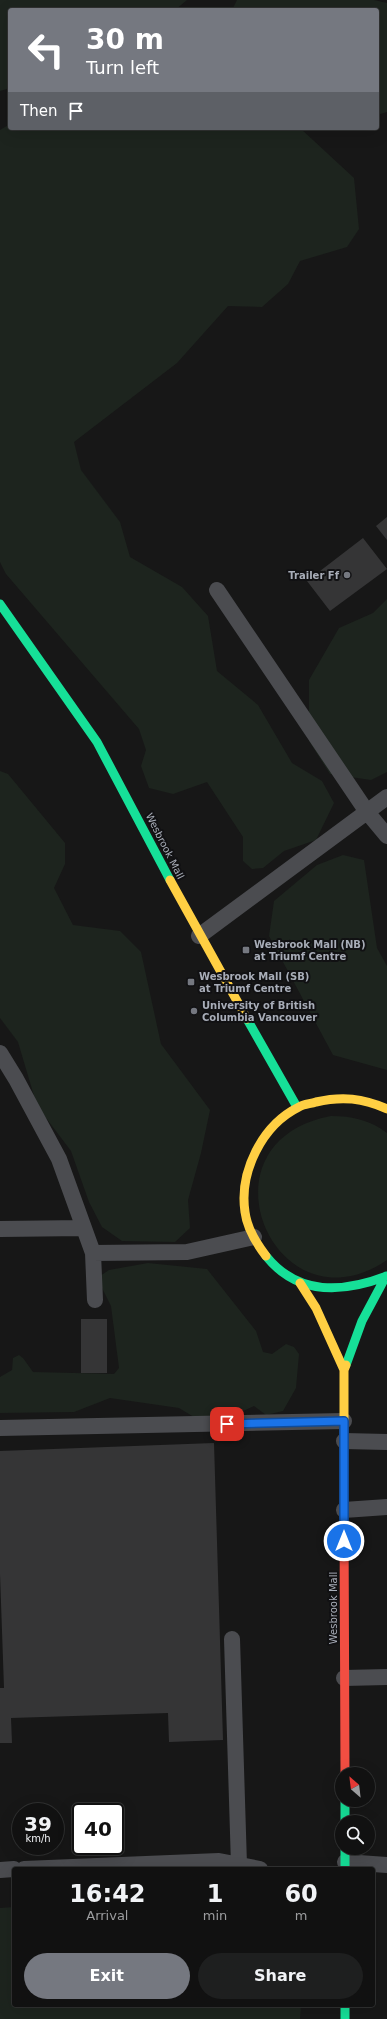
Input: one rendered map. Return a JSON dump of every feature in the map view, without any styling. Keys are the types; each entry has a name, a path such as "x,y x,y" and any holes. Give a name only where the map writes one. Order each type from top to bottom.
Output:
{"street":[{"name":"Wesbrook Mall","path":"0,604 97,742 199,936 297,1108"},
{"path":"387,1109 368,1100 336,1097 297,1108 276,1122 254,1152 244,1188 245,1212 254,1237 261,1250 280,1270 300,1283 333,1288 347,1287 387,1276"},
{"name":"Wesbrook Mall","path":"345,1767 344,1370 354,1337 366,1309 387,1276"},
{"name":"Wesbrook Mall","path":"300,1283 319,1315 344,1370"},
{"path":"345,2007 345,2019"}],"lane":[{"path":"217,590 367,812 387,836"},
{"path":"199,936 387,797"},
{"path":"0,1053 16,1079 59,1159 93,1253 95,1300"},
{"path":"0,1229 84,1228"},
{"path":"93,1253 187,1252 254,1237"},
{"path":"0,1428 344,1421"},
{"path":"344,1441 387,1442"},
{"path":"344,1510 387,1507"},
{"path":"232,1639 239,1865"},
{"path":"344,1678 387,1677"},
{"path":"345,1860 387,1865"},
{"path":"73,1867 219,1861 250,1867"},
{"path":"0,1870 12,1869"}],"shaded area":[{"path":"0,0 187,0 177,8 8,8 8,89 0,91"},
{"path":"237,0 374,0 387,3 387,112 379,114 379,8 233,8"},
{"path":"8,125 8,130 302,130 354,178 359,229 347,247 300,261 288,284 262,307 228,306 177,363 74,442 81,470 120,522 130,557 182,587 208,616 217,671 258,705 292,763 322,781 334,803 316,840 284,851 263,868 252,869 243,861 243,837 207,782 173,794 149,788 141,766 146,750 139,729 6,574 0,562 0,130"},
{"path":"387,599 387,772 371,780 330,774 309,741 309,680 339,628 373,613"},
{"path":"0,771 8,774 65,843 65,864 54,888 73,925 120,931 141,952 161,1044 210,1110 201,1153 188,1200 190,1228 175,1242 122,1241 102,1227 89,1202 71,1151 37,1106 18,1042 0,1018"},
{"path":"343,855 364,860 377,948 387,966 387,1070 333,1055 269,936 274,901 317,865"},
{"path":"331,1116 346,1117 367,1122 387,1133 387,1260 347,1277 311,1273 283,1255 265,1226 258,1193 265,1160 289,1133"},
{"path":"148,1263 207,1269 256,1331 263,1352 272,1354 286,1344 294,1347 299,1354 296,1388 283,1411 266,1415 254,1406 228,1418 194,1417 179,1408 110,1398 74,1412 0,1413 0,1377 12,1370 13,1358 19,1355 33,1372 114,1374 119,1368 111,1306 102,1288 100,1276 109,1270"},
{"path":"12,1907 12,2007 301,2007 300,2019 0,2019 0,1908"}],"building":[{"path":"387,517 387,540 376,526"},
{"name":"Trailer Ff","path":"363,538 387,569 330,611 307,581"},
{"path":"81,1319 107,1319 107,1373 81,1373"},
{"path":"214,1443 223,1740 169,1742 168,1713 11,1718 12,1743 0,1743 0,1688 4,1688 0,1574 0,1451"}],"traffic: fast":[{"path":"0,604 97,742 170,880"},
{"path":"247,1019 297,1107"},
{"path":"266,1256 279,1269 292,1278 307,1284 322,1287 338,1288 354,1286 387,1276"},
{"path":"346,1365 362,1321 386,1276"},
{"path":"345,1807 345,1815"},
{"path":"345,1855 345,1867"},
{"path":"345,2007 345,2019"}],"traffic: slow":[{"path":"170,880 247,1019"},
{"path":"266,1256 255,1241 250,1230 245,1212 244,1197 246,1181 256,1151 274,1125 286,1115 301,1106 326,1100 361,1100 387,1109"},
{"path":"300,1283 316,1308 344,1370"},
{"path":"344,1516 344,1370 346,1365"}],"traffic: jam":[{"path":"344,1516 345,1767"}],"place":[{"name":"Trailer Ff","path":"347,575"},
{"name":"Wesbrook Mall (NB) at Triumf Centre","path":"246,950"},
{"name":"Wesbrook Mall (SB) at Triumf Centre","path":"191,982"},
{"name":"University of British Columbia Vancouver","path":"194,1011"}],"route":[{"path":"227,1424 344,1421 344,1541"}]}
